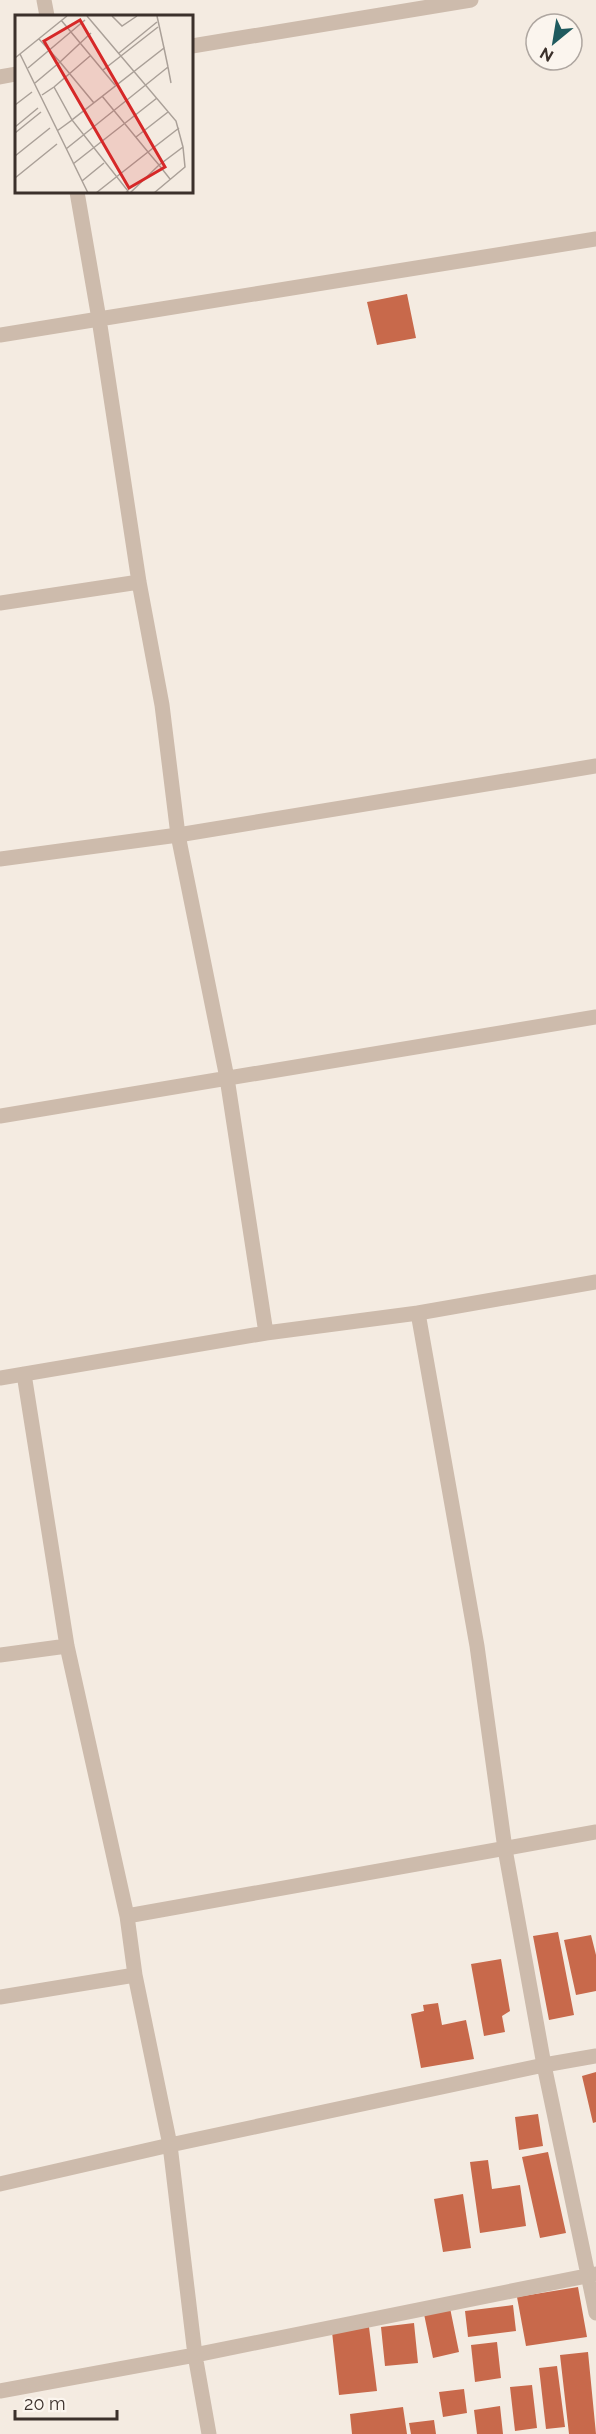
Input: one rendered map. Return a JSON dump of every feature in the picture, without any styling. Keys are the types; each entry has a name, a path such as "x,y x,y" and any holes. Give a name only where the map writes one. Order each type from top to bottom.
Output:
{"street":[{"path":"44,0 47,15"},
{"path":"194,46 471,0"},
{"path":"0,76 15,74"},
{"path":"77,194 139,582 162,705 178,835 227,1078 267,1333"},
{"path":"0,335 596,239"},
{"path":"0,603 139,582"},
{"path":"0,859 178,835 596,766"},
{"path":"0,1116 596,1017"},
{"path":"0,1378 267,1333 418,1313 596,1282"},
{"path":"418,1313 477,1646 505,1849 544,2065 592,2275 596,2313"},
{"path":"24,1374 68,1646 127,1916 135,1975 170,2145 195,2355 210,2434"},
{"path":"0,1656 68,1646"},
{"path":"127,1916 596,1832"},
{"path":"0,1996 135,1975"},
{"path":"0,2184 170,2145 544,2065 596,2056"},
{"path":"0,2391 195,2355 592,2275"}],"building":[{"path":"407,294 416,338 377,345 367,302"},
{"path":"558,1932 574,2015 549,2020 533,1936"},
{"path":"591,1935 596,1955 596,1991 576,1995 564,1940"},
{"path":"501,1959 510,2011 502,2016 505,2032 484,2036 471,1964"},
{"path":"438,2003 442,2025 466,2020 474,2059 421,2068 411,2014 424,2011 423,2005"},
{"path":"596,2072 596,2122 593,2123 582,2076"},
{"path":"538,2114 543,2146 519,2150 515,2117"},
{"path":"548,2152 566,2233 540,2238 522,2157"},
{"path":"488,2160 492,2189 520,2185 526,2226 480,2233 470,2162"},
{"path":"463,2194 471,2248 443,2252 434,2199"},
{"path":"578,2287 587,2337 526,2346 517,2297"},
{"path":"513,2305 516,2331 468,2337 465,2311"},
{"path":"450,2308 459,2352 433,2358 424,2314"},
{"path":"414,2323 418,2363 385,2366 381,2327"},
{"path":"369,2327 377,2391 339,2395 332,2332"},
{"path":"497,2342 501,2378 475,2382 471,2345"},
{"path":"588,2352 596,2434 569,2434 560,2355"},
{"path":"557,2366 565,2427 546,2429 539,2368"},
{"path":"532,2385 537,2428 515,2431 510,2387"},
{"path":"464,2389 467,2413 443,2417 439,2392"},
{"path":"500,2406 503,2434 477,2434 474,2410"},
{"path":"403,2407 407,2434 352,2434 350,2414"},
{"path":"434,2420 436,2434 411,2434 409,2423"}]}
